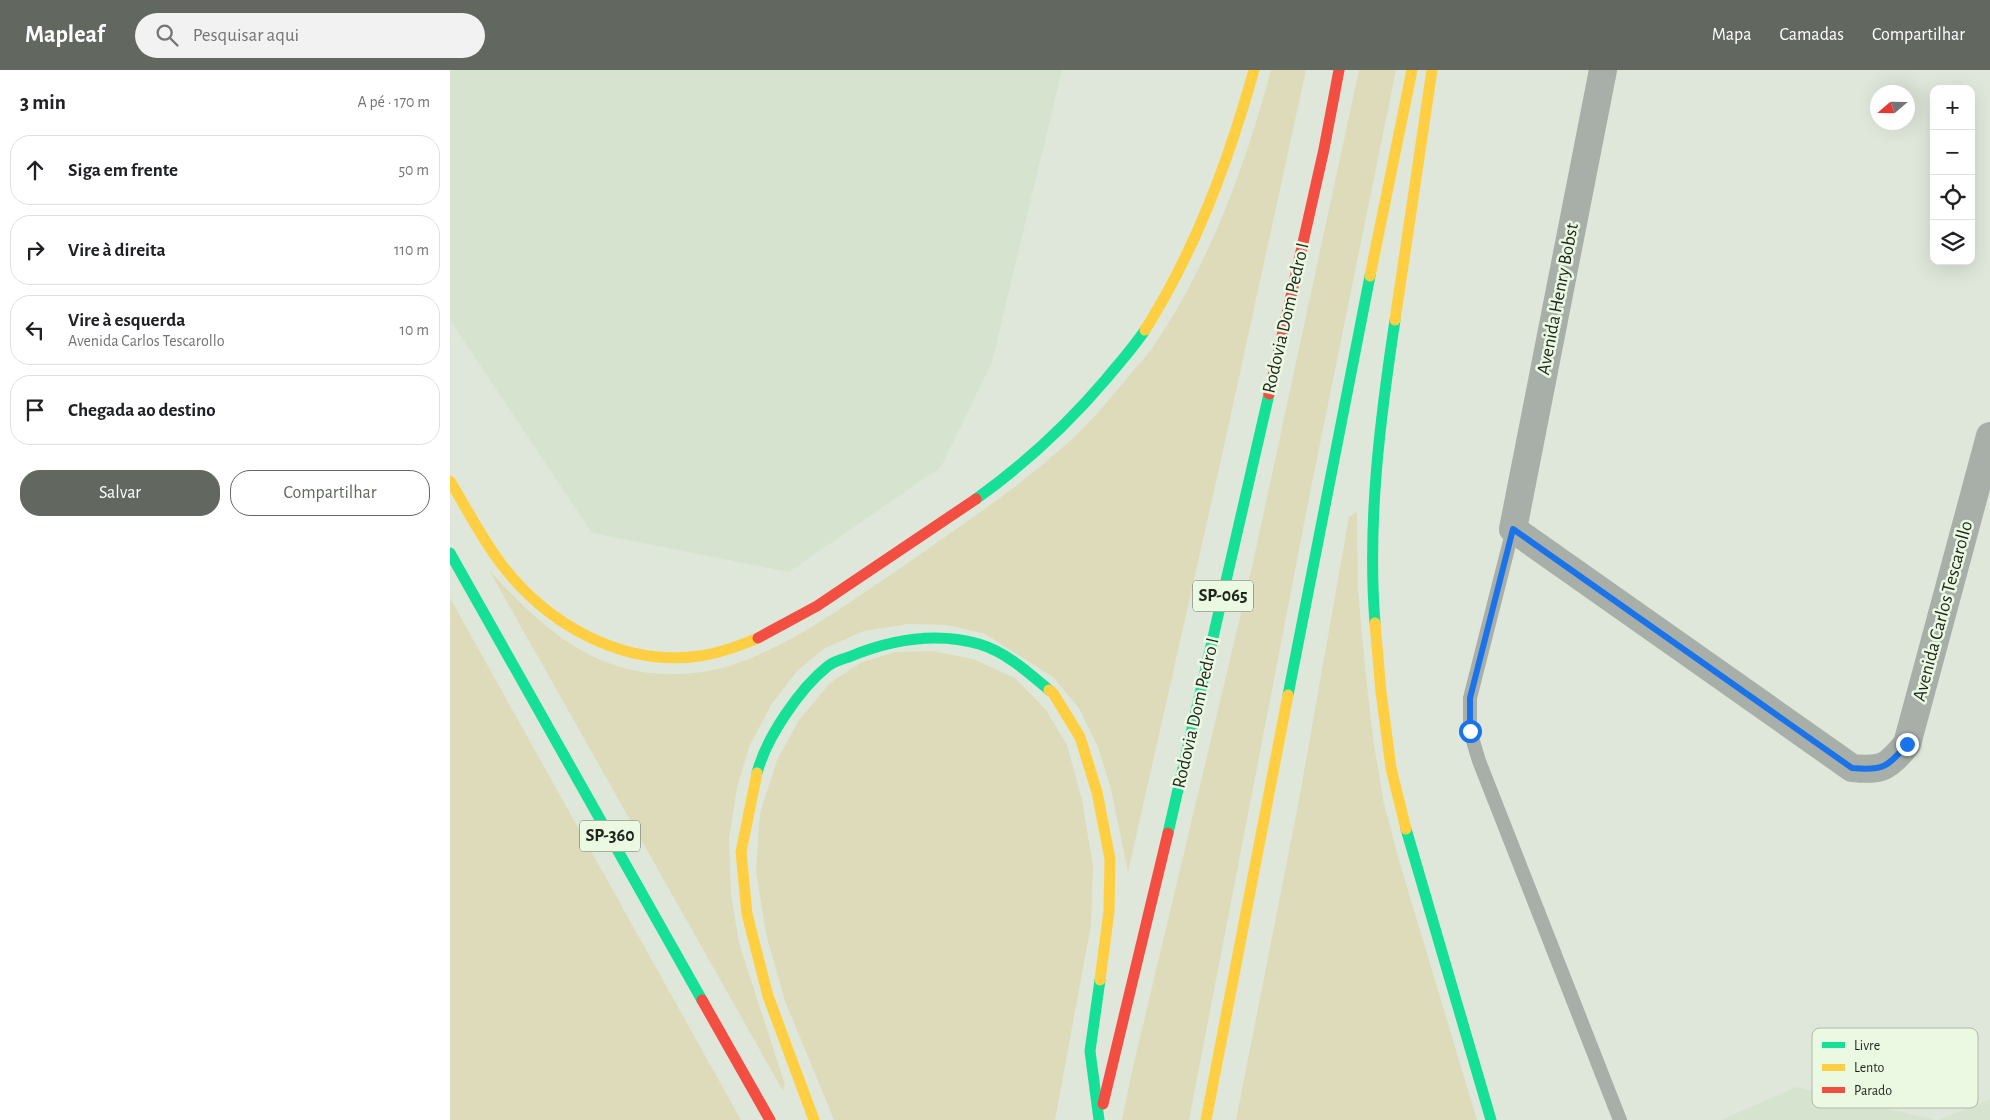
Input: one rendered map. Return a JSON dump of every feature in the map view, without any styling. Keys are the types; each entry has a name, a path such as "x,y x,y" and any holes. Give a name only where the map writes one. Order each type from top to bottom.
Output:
{"main road":[{"path":"450,481 503,565 528,594 561,620 595,640 630,653 663,659 704,655 740,646 784,626 827,600 994,485 1033,455 1066,424 1100,386 1140,338 1169,294 1218,186 1254,70"},
{"name":"Rodovia Dom Pedro I","path":"1099,1120 1203,685 1324,150 1339,70"},
{"path":"1206,1120 1344,407 1412,70"},
{"path":"1432,70 1381,416 1373,512 1374,608 1381,692 1392,768 1413,857 1491,1120"},
{"name":"SP-360","path":"450,553 770,1120"},
{"path":"814,1120 768,996 747,914 741,852 751,795 761,757 794,702 829,665 872,648 916,638 948,639 980,644 1013,660 1053,693 1080,737 1097,792 1110,858 1109,911 1090,1051 1099,1120"}],"street":[{"name":"Avenida Henry Bobst","path":"1513,529 1603,70"},
{"name":"Avenida Carlos Tescarollo","path":"1513,529 1852,768 1873,770 1892,762 1907,744 1990,436"}],"lane":[{"path":"1513,529 1470,698 1470,731 1479,761 1620,1120"}],"shaded area":[{"path":"450,70 1062,70 992,362 941,467 789,572 592,533 450,320"},
{"path":"1271,70 1306,70 1221,460 1128,872 1111,789 1098,747 1079,708 1053,677 985,634 948,625 908,624 864,631 825,648 797,671 771,705 749,747 737,788 729,838 731,894 739,943 785,1085 783,1091 489,570 523,606 560,637 602,660 625,668 650,673 695,673 738,663 782,644 823,620 961,526 1037,469 1084,427 1153,347 1192,282 1224,213 1250,142"},
{"path":"1359,70 1396,70 1309,498 1189,1120 1122,1120 1252,567"},
{"path":"1357,512 1358,590 1364,656 1373,739 1384,804 1477,1120 1236,1120 1299,800 1349,517"},
{"path":"450,598 741,1120 450,1120"},
{"path":"932,651 973,659 1015,678 1046,710 1067,745 1082,800 1093,866 1091,925 1055,1120 834,1120 785,1001 766,934 756,871 760,813 777,760 799,720 830,683 860,663 895,652"},
{"path":"1796,1087 1812,1091 1812,1108 1884,1108 1935,1120 1721,1120"},
{"path":"1990,1099 1990,1120 1939,1120 1968,1108 1978,1108 1978,1104"}],"traffic: fast":[{"path":"1288,695 1370,276"},
{"path":"1375,623 1373,547 1376,471 1384,395 1395,320"},
{"path":"976,499 1012,472 1061,427 1107,378 1145,330"},
{"path":"1168,833 1269,394"},
{"path":"450,553 702,1000"},
{"path":"757,773 761,759 785,715 817,675 835,662 881,646 930,638 963,640 979,644 1007,657 1049,690"},
{"path":"1406,829 1491,1120"},
{"path":"1099,1120 1090,1051 1100,980"}],"traffic: slow":[{"path":"1145,330 1180,268 1209,204 1222,171 1254,70"},
{"path":"1370,276 1412,70"},
{"path":"1395,320 1432,70"},
{"path":"450,481 488,545 521,587 565,623 589,637 616,648 643,655 671,658 715,653 758,638"},
{"path":"1375,623 1381,692 1391,768 1406,829"},
{"path":"1049,690 1053,693 1080,737 1097,792 1110,859 1109,911 1100,980"},
{"path":"1206,1120 1288,695"},
{"path":"757,773 741,852 747,914 768,996 814,1120"}],"traffic: jam":[{"path":"1269,394 1324,149 1339,70"},
{"path":"758,638 817,606 976,499"},
{"path":"1103,1104 1168,833"},
{"path":"702,1000 770,1120"}],"route":[{"path":"1470,731 1470,698 1513,529 1852,768 1873,770 1892,762 1907,744"}]}
